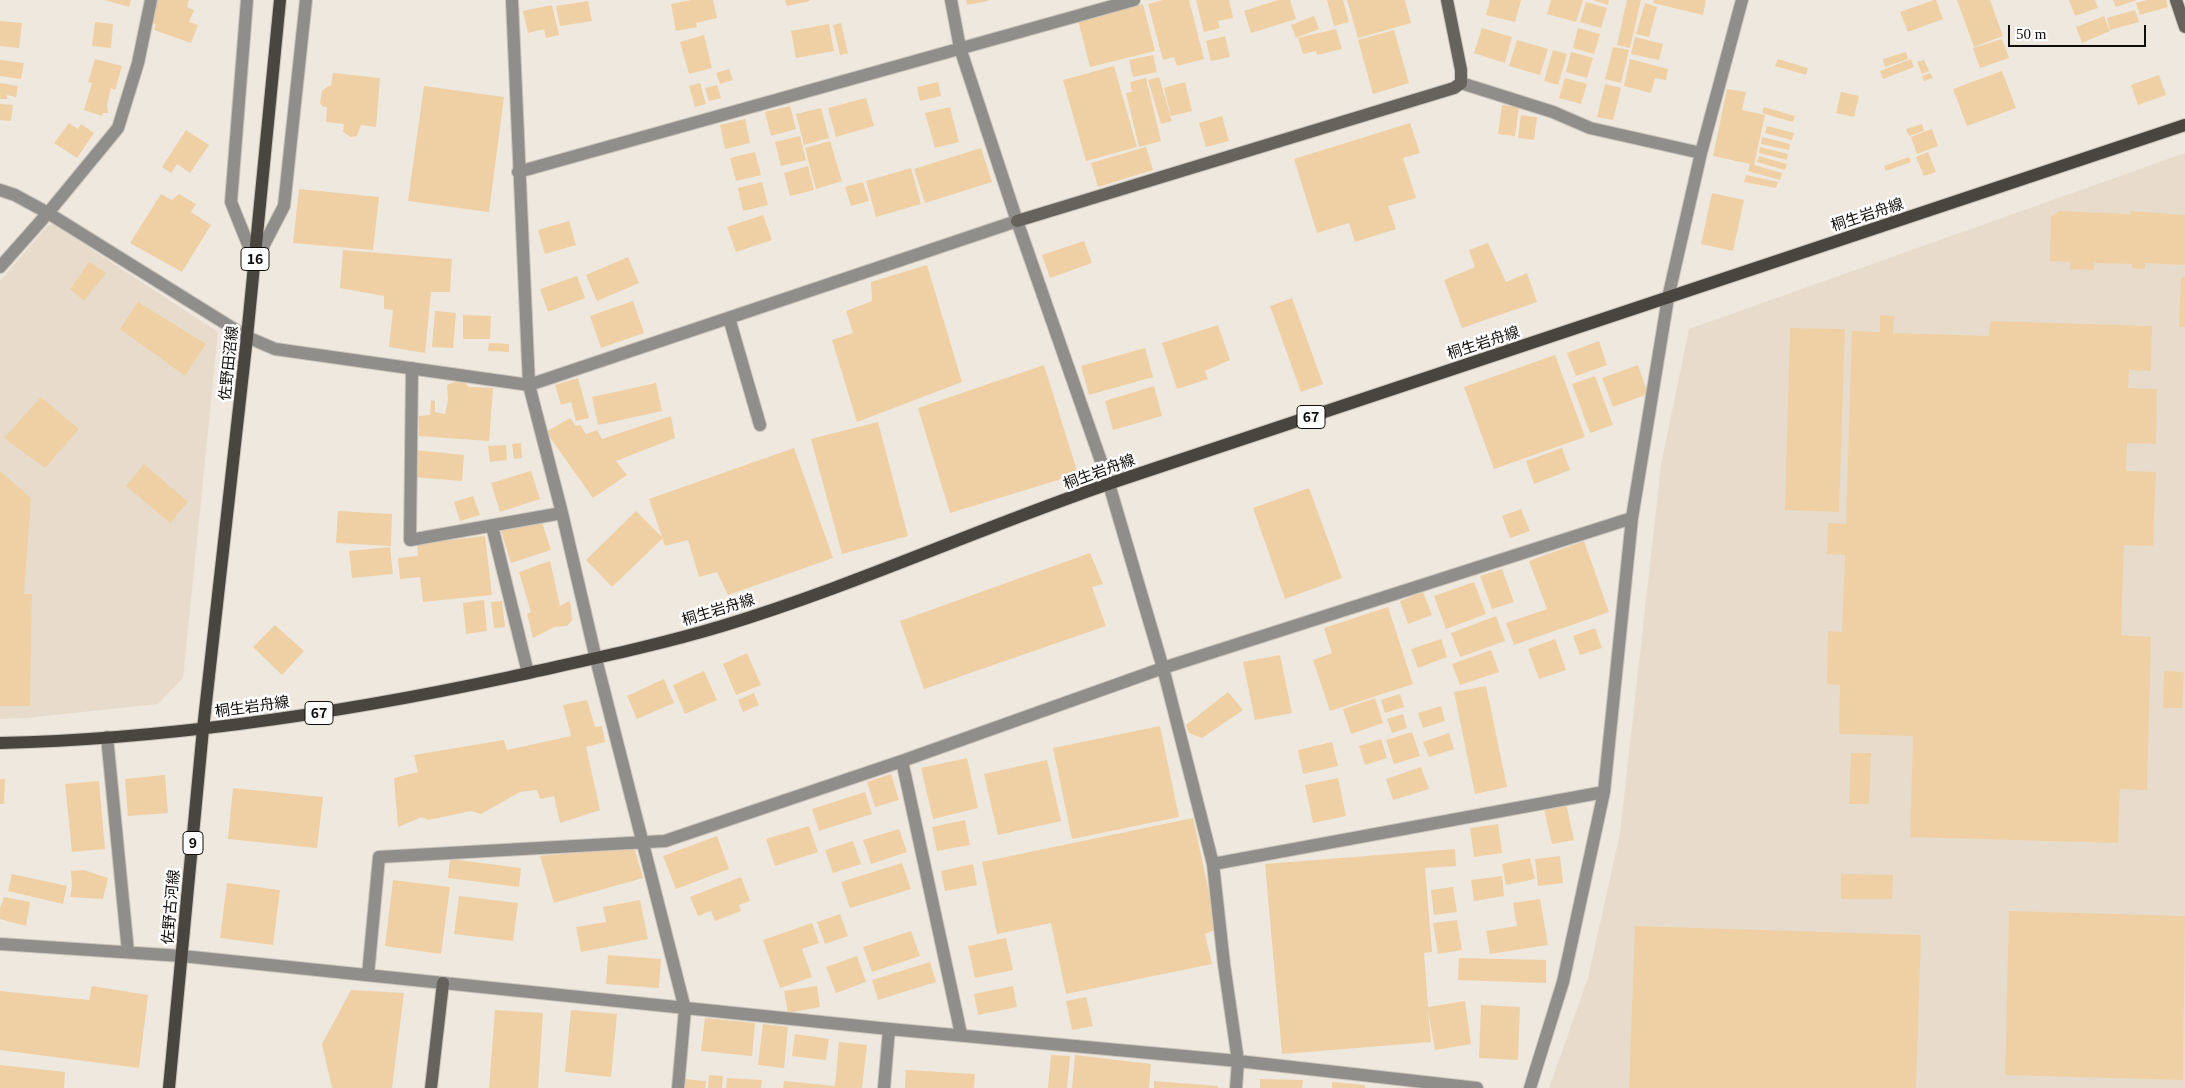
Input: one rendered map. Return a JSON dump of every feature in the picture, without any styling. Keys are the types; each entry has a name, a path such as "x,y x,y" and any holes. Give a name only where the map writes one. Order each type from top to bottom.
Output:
{"main road":[{"name":"佐野田沼線","path":"203,729 255,262 280,0"},
{"name":"桐生岩舟線","path":"0,743 107,738 203,729 360,707 596,659 724,625 805,598 1109,484 2185,125"},
{"name":"佐野古河線","path":"169,1088 203,729"}],"street":[{"path":"0,267 48,213 118,128 138,63 151,0"},
{"path":"247,0 231,202 255,262"},
{"path":"255,262 284,206 306,0"},
{"path":"512,0 518,172 529,385 685,1009 678,1088"},
{"path":"951,0 960,48 1017,221 1109,484 1163,668 1213,864 1224,964 1238,1060 1236,1088"},
{"path":"518,172 1134,0"},
{"path":"1447,0 1462,83"},
{"path":"1530,1088 1563,982 1604,792 1632,518 1668,298 1701,153 1742,0"},
{"path":"2176,0 2185,27"},
{"path":"0,190 15,195 48,213 247,337 275,350 529,385 1017,221 1454,88 1462,83 1553,112 1590,128 1701,153"},
{"path":"729,318 760,425"},
{"path":"412,368 410,540 562,513"},
{"path":"368,974 379,857 665,841 902,761 1163,668 1632,518"},
{"path":"492,526 528,673"},
{"path":"107,738 128,952"},
{"path":"902,761 961,1034"},
{"path":"1213,864 1604,792"},
{"path":"0,944 182,956 368,974 685,1009 1238,1060 1477,1088"},
{"path":"431,1088 443,983"},
{"path":"884,1088 889,1029"}],"shaded area":[{"path":"2185,153 2185,1088 1549,1088 1588,978 1620,833 1661,465 1689,329"},
{"path":"53,224 218,332 183,678 158,704 27,718 0,719 0,281 47,226"}],"building":[{"path":"105,0 131,0 129,7"},
{"path":"155,0 189,0 187,7 194,10 189,22 198,25 191,43 154,30 156,24 147,21"},
{"path":"691,0 713,0 717,18 696,23 697,27 676,31 671,4"},
{"path":"785,0 810,0 810,1 787,6"},
{"path":"966,0 988,0 988,1 967,5"},
{"path":"1163,0 1189,0 1204,59 1177,66 1174,57 1163,60 1148,4"},
{"path":"1196,0 1229,0 1233,18 1218,21 1220,28 1204,32"},
{"path":"1278,0 1290,0 1296,19 1251,33 1244,11"},
{"path":"1327,0 1343,0 1349,22 1334,26"},
{"path":"1347,0 1405,0 1411,23 1358,38"},
{"path":"1490,0 1521,0 1515,22 1486,15"},
{"path":"1551,0 1583,0 1576,22 1547,14"},
{"path":"1593,0 1609,0 1608,5"},
{"path":"1627,0 1641,0 1630,48 1617,45"},
{"path":"1654,0 1706,0 1703,15 1653,3"},
{"path":"1936,0 1943,19 1908,32 1900,12"},
{"path":"1957,0 1990,0 2003,36 1974,47"},
{"path":"2069,0 2095,0 2098,8 2075,16"},
{"path":"2113,0 2137,0 2116,7"},
{"path":"2147,0 2166,0 2168,7 2140,15 2136,3"},
{"path":"588,1 592,21 560,26 556,6"},
{"path":"1586,2 1607,8 1601,28 1580,22"},
{"path":"1645,3 1657,7 1649,37 1636,34"},
{"path":"1143,4 1155,51 1090,67 1078,20"},
{"path":"552,5 559,35 546,38 544,29 528,33 523,11"},
{"path":"2135,10 2139,22 2110,30 2107,18"},
{"path":"1314,16 1319,29 1296,38 1291,25"},
{"path":"2104,16 2110,31 2082,43 2076,27"},
{"path":"0,21 22,23 19,48 0,46"},
{"path":"95,22 113,24 111,48 92,46"},
{"path":"841,23 848,53 840,55 833,25"},
{"path":"829,24 834,51 796,58 791,31"},
{"path":"1482,28 1512,37 1505,63 1474,53"},
{"path":"1578,28 1600,34 1594,54 1573,48"},
{"path":"1336,29 1342,49 1317,55 1316,51 1303,54 1298,38"},
{"path":"1394,30 1409,83 1373,94 1358,40"},
{"path":"704,35 712,68 689,74 680,42"},
{"path":"1225,36 1230,57 1211,61 1206,41"},
{"path":"1635,37 1663,44 1659,60 1631,54"},
{"path":"2002,39 2009,58 1980,68 1973,48"},
{"path":"1517,40 1548,49 1540,75 1509,66"},
{"path":"1613,47 1629,50 1621,83 1605,79"},
{"path":"1553,50 1567,54 1558,85 1544,81"},
{"path":"1571,52 1593,58 1587,78 1566,72"},
{"path":"1906,52 1908,59 1885,67 1883,59"},
{"path":"1153,55 1157,72 1133,77 1129,60"},
{"path":"95,59 122,66 115,90 111,88 107,105 108,113 103,113 102,116 84,110 92,83 88,82"},
{"path":"1630,59 1668,69 1666,80 1655,78 1651,93 1624,86"},
{"path":"1778,59 1808,68 1806,75 1775,66"},
{"path":"1911,59 1914,67 1883,79 1880,71"},
{"path":"0,60 24,63 21,79 0,76"},
{"path":"1924,60 1929,71 1922,74 1917,62"},
{"path":"1114,66 1137,147 1086,161 1063,80"},
{"path":"729,69 733,80 720,84 716,73"},
{"path":"2002,71 2016,108 1967,126 1953,89"},
{"path":"333,73 380,78 376,127 361,125 357,136 351,137 343,132 344,124 326,122 327,107 323,107 320,103 322,91 331,86"},
{"path":"1930,73 1933,78 1924,81 1922,76"},
{"path":"2159,75 2166,95 2138,105 2131,85"},
{"path":"1159,77 1172,121 1161,124 1148,80"},
{"path":"1146,78 1161,141 1139,147 1126,93 1132,92 1130,82"},
{"path":"1565,78 1587,84 1581,104 1559,98"},
{"path":"938,82 941,96 920,101 917,87"},
{"path":"1185,82 1192,111 1171,116 1164,88"},
{"path":"0,83 18,86 16,97 7,95 7,99 0,99"},
{"path":"700,83 706,104 695,107 689,86"},
{"path":"1605,84 1621,88 1613,120 1597,117"},
{"path":"717,85 721,98 709,101 705,88"},
{"path":"424,86 504,97 489,212 408,201"},
{"path":"1727,89 1746,92 1742,110 1765,115 1754,165 1782,173 1780,180 1748,171 1750,164 1713,156"},
{"path":"1841,92 1859,96 1854,117 1836,113"},
{"path":"866,98 874,126 836,137 828,108"},
{"path":"0,104 13,105 11,121 0,120"},
{"path":"1502,105 1519,107 1515,136 1498,134"},
{"path":"790,106 796,129 771,136 765,112"},
{"path":"950,107 959,142 935,148 925,113"},
{"path":"1764,107 1795,116 1793,122 1762,113"},
{"path":"821,108 829,138 804,145 796,114"},
{"path":"1521,115 1537,117 1534,140 1518,138"},
{"path":"1222,116 1229,141 1206,147 1199,123"},
{"path":"745,119 750,143 725,149 720,125"},
{"path":"69,123 78,129 81,124 94,133 77,158 54,143"},
{"path":"1410,123 1420,153 1403,158 1416,198 1388,206 1396,229 1355,242 1349,223 1317,233 1294,159"},
{"path":"1922,124 1924,131 1909,136 1906,129"},
{"path":"1767,126 1794,133 1792,140 1765,133"},
{"path":"1932,129 1938,146 1917,154 1911,137"},
{"path":"186,130 209,145 190,173 177,164 171,173 162,167"},
{"path":"800,136 806,160 781,166 775,142"},
{"path":"1762,137 1790,144 1789,150 1761,144"},
{"path":"830,141 842,181 816,189 805,148"},
{"path":"1146,147 1153,170 1098,187 1091,163"},
{"path":"1760,147 1788,154 1787,160 1759,153"},
{"path":"981,148 992,182 925,203 914,169"},
{"path":"755,152 761,175 736,181 730,158"},
{"path":"1928,152 1936,172 1924,176 1916,157"},
{"path":"1759,156 1787,164 1785,170 1757,162"},
{"path":"1909,157 1911,162 1886,171 1884,166"},
{"path":"808,166 814,190 790,196 784,173"},
{"path":"911,168 921,204 876,217 866,181"},
{"path":"1746,175 1778,182 1776,188 1744,182"},
{"path":"762,182 768,205 743,211 738,188"},
{"path":"863,182 869,201 851,206 845,187"},
{"path":"299,189 379,197 373,250 293,243"},
{"path":"1712,193 1744,200 1733,251 1701,244"},
{"path":"161,194 172,200 179,194 196,204 191,212 211,225 182,272 130,243"},
{"path":"2059,211 2131,214 2131,211 2185,215 2185,265 2145,263 2145,269 2132,268 2132,264 2094,263 2094,270 2070,269 2070,262 2050,261 2051,216"},
{"path":"763,215 772,240 736,252 727,227"},
{"path":"569,221 576,245 545,254 538,230"},
{"path":"1084,241 1092,263 1050,278 1042,255"},
{"path":"1488,243 1506,282 1527,273 1537,302 1462,328 1444,280 1475,267 1469,250"},
{"path":"343,250 452,259 450,292 431,292 425,353 389,347 393,310 384,309 384,296 340,288"},
{"path":"628,257 639,283 597,301 586,275"},
{"path":"89,262 106,273 84,301 70,289"},
{"path":"927,265 962,382 857,422 832,340 853,333 846,311 872,301 871,282"},
{"path":"577,276 585,298 548,312 540,289"},
{"path":"2181,277 2185,277 2185,327 2179,327"},
{"path":"1292,298 1323,384 1301,392 1270,306"},
{"path":"633,301 644,333 601,348 590,316"},
{"path":"138,302 206,344 185,376 120,329"},
{"path":"435,311 456,313 453,348 432,347"},
{"path":"463,315 491,316 490,339 463,339"},
{"path":"1880,315 1894,316 1893,333 1989,336 1990,321 2152,326 2151,371 2129,370 2128,388 2157,389 2156,444 2127,443 2126,471 2156,472 2153,546 2124,545 2121,635 2151,637 2147,790 2120,789 2118,843 1910,837 1913,736 1839,734 1840,685 1827,684 1828,631 1842,632 1845,555 1827,554 1828,523 1846,524 1852,331 1880,332"},
{"path":"1218,325 1230,360 1205,371 1208,379 1177,389 1162,343"},
{"path":"1790,328 1845,329 1839,512 1785,510"},
{"path":"1599,341 1607,365 1576,376 1567,353"},
{"path":"489,343 509,344 509,352 488,351"},
{"path":"1145,348 1153,377 1089,395 1081,366"},
{"path":"1555,355 1585,437 1494,469 1464,387"},
{"path":"1044,365 1078,474 950,513 918,408"},
{"path":"1638,365 1648,394 1613,407 1602,378"},
{"path":"1595,376 1613,425 1590,433 1572,384"},
{"path":"578,378 589,418 576,421 571,402 561,405 555,385"},
{"path":"457,381 464,382 469,387 493,388 489,441 419,436 419,416 430,415 431,400 435,401 435,412 445,414 448,400 447,385"},
{"path":"656,383 662,411 598,425 592,397"},
{"path":"1154,386 1162,416 1113,430 1105,401"},
{"path":"41,397 79,429 45,468 4,438"},
{"path":"671,416 675,438 616,461 627,475 593,498 546,432 570,418 576,426 580,425 586,434 597,430 602,439"},
{"path":"878,422 908,536 842,554 811,439"},
{"path":"521,443 522,458 514,459 512,444"},
{"path":"506,445 507,460 490,462 488,446"},
{"path":"794,448 833,558 728,595 717,572 699,577 688,540 665,546 649,499"},
{"path":"1562,448 1570,470 1534,484 1526,461"},
{"path":"415,450 464,455 462,481 412,477"},
{"path":"144,464 188,502 170,523 126,486"},
{"path":"0,471 31,498 24,594 32,594 30,706 0,706"},
{"path":"531,471 540,499 500,512 491,483"},
{"path":"1309,488 1342,578 1285,599 1253,508"},
{"path":"473,496 480,515 460,521 454,502"},
{"path":"1521,509 1530,531 1510,538 1502,516"},
{"path":"338,511 392,514 391,546 336,543"},
{"path":"636,511 663,538 612,587 586,560"},
{"path":"541,519 551,550 511,563 501,531"},
{"path":"485,536 492,595 423,602 420,577 400,579 398,558 418,556 417,544"},
{"path":"1584,541 1609,612 1514,645 1506,623 1547,609 1529,561"},
{"path":"390,547 393,574 352,578 349,551"},
{"path":"1090,553 1103,584 1092,587 1106,626 924,689 900,621"},
{"path":"550,561 560,606 569,601 572,620 567,626 554,627 533,638 527,614 531,612 519,572"},
{"path":"1502,569 1514,602 1492,609 1480,576"},
{"path":"1474,582 1486,614 1446,629 1434,596"},
{"path":"1423,592 1432,615 1408,624 1400,601"},
{"path":"484,600 487,631 466,634 463,603"},
{"path":"502,601 505,627 494,628 491,602"},
{"path":"1388,607 1413,684 1330,711 1313,660 1332,653 1324,628"},
{"path":"1496,616 1505,641 1460,657 1451,633"},
{"path":"275,625 304,651 282,675 253,647"},
{"path":"1595,628 1602,648 1580,655 1573,636"},
{"path":"1441,639 1447,657 1418,668 1411,649"},
{"path":"1555,639 1566,670 1539,679 1528,649"},
{"path":"1491,650 1499,672 1460,685 1452,664"},
{"path":"747,653 761,685 736,695 723,664"},
{"path":"1280,655 1292,713 1255,720 1243,662"},
{"path":"704,671 717,700 685,714 673,685"},
{"path":"2164,671 2184,672 2182,708 2163,708"},
{"path":"664,679 674,703 637,719 627,696"},
{"path":"1486,686 1507,787 1475,794 1454,692"},
{"path":"1228,692 1243,710 1202,738 1189,733 1186,725"},
{"path":"754,693 759,705 743,712 738,700"},
{"path":"1400,694 1404,707 1385,713 1381,700"},
{"path":"1375,698 1383,723 1351,734 1343,709"},
{"path":"587,700 595,727 602,726 605,742 586,747 600,810 560,823 554,796 540,799 537,790 520,792 481,814 471,811 428,820 422,817 398,827 394,778 418,772 414,755 504,740 507,750 571,736 563,705"},
{"path":"1441,706 1445,721 1423,728 1418,713"},
{"path":"1403,714 1407,728 1392,733 1387,719"},
{"path":"1160,726 1179,817 1072,839 1053,748"},
{"path":"1412,732 1420,756 1394,764 1386,740"},
{"path":"1449,733 1454,749 1429,757 1423,742"},
{"path":"1381,739 1387,758 1365,765 1359,746"},
{"path":"1332,742 1338,766 1303,774 1298,750"},
{"path":"1851,753 1871,753 1869,804 1849,804"},
{"path":"967,758 978,808 933,819 921,768"},
{"path":"1047,760 1061,821 998,835 984,774"},
{"path":"1421,767 1429,789 1393,800 1386,779"},
{"path":"891,774 899,800 875,807 867,782"},
{"path":"165,775 168,813 128,816 125,779"},
{"path":"1338,778 1346,816 1313,823 1305,785"},
{"path":"0,779 5,779 4,804 0,804"},
{"path":"99,781 105,849 72,852 65,784"},
{"path":"233,788 323,797 317,848 228,839"},
{"path":"865,792 872,814 819,831 812,809"},
{"path":"1566,804 1574,840 1552,844 1544,809"},
{"path":"1193,818 1217,929 1205,934 1212,964 1066,994 1051,923 997,934 982,862"},
{"path":"965,820 970,845 937,851 932,827"},
{"path":"1498,824 1502,853 1474,857 1470,828"},
{"path":"809,826 818,852 775,866 766,839"},
{"path":"899,829 907,852 871,864 863,840"},
{"path":"717,836 729,869 676,889 663,856"},
{"path":"853,841 861,864 833,873 825,850"},
{"path":"634,847 643,878 554,903 540,856"},
{"path":"1455,849 1456,866 1425,868 1432,952 1424,953 1428,1007 1465,1001 1471,1044 1435,1050 1428,1011 1431,1042 1282,1054 1265,864"},
{"path":"1560,856 1563,883 1538,886 1535,859"},
{"path":"1530,858 1535,879 1506,885 1502,864"},
{"path":"450,859 521,868 519,887 448,878"},
{"path":"902,863 911,889 850,908 841,882"},
{"path":"973,864 977,885 945,891 941,871"},
{"path":"84,870 108,878 103,899 70,897 72,886 71,871"},
{"path":"12,874 67,886 63,904 8,891"},
{"path":"1841,874 1893,875 1892,899 1841,899"},
{"path":"1502,876 1504,896 1474,901 1471,880"},
{"path":"741,877 750,901 739,905 741,911 715,921 711,911 698,916 690,897"},
{"path":"393,880 450,887 441,954 385,946"},
{"path":"227,883 280,890 273,945 220,938"},
{"path":"1453,887 1457,912 1434,915 1431,890"},
{"path":"459,896 518,903 513,941 454,934"},
{"path":"4,897 30,902 26,926 0,919 0,908"},
{"path":"1540,899 1548,945 1490,954 1486,931 1517,926 1513,903"},
{"path":"640,900 648,939 581,952 576,927 606,922 603,907"},
{"path":"2009,911 2185,916 2183,1080 2005,1075"},
{"path":"840,914 848,936 825,944 817,922"},
{"path":"1457,920 1462,950 1438,954 1433,923"},
{"path":"812,923 819,943 802,949 812,977 780,988 763,940"},
{"path":"1635,926 1921,935 1916,1088 1629,1088"},
{"path":"911,931 920,956 872,972 863,947"},
{"path":"1006,938 1013,970 975,978 968,946"},
{"path":"608,955 661,959 659,988 606,984"},
{"path":"857,956 866,982 836,993 826,967"},
{"path":"1459,958 1546,960 1546,983 1458,980"},
{"path":"930,962 936,982 878,1000 872,980"},
{"path":"92,986 148,995 139,1068 0,1050 0,991 89,1000"},
{"path":"817,986 820,1007 788,1013 784,991"},
{"path":"1013,986 1017,1007 978,1015 974,994"},
{"path":"351,990 404,993 392,1088 332,1088 322,1044"},
{"path":"1086,997 1093,1026 1072,1030 1066,1001"},
{"path":"1481,1005 1520,1007 1518,1060 1479,1058"},
{"path":"495,1010 543,1013 538,1088 489,1088"},
{"path":"571,1010 617,1014 611,1077 565,1072"},
{"path":"705,1018 755,1023 752,1056 701,1051"},
{"path":"763,1024 788,1027 784,1068 758,1065"},
{"path":"795,1034 829,1039 826,1060 792,1056"},
{"path":"839,1042 867,1045 862,1088 783,1088 784,1081 835,1086"},
{"path":"1051,1055 1070,1056 1067,1088 1048,1088"},
{"path":"1075,1055 1151,1064 1149,1088 1072,1088"},
{"path":"0,1065 65,1072 64,1088 0,1088"},
{"path":"906,1070 975,1074 974,1088 905,1088"},
{"path":"709,1075 723,1076 722,1088 708,1088"},
{"path":"727,1078 762,1080 761,1088 726,1088"},
{"path":"685,1079 706,1081 705,1088 685,1088"},
{"path":"1260,1079 1303,1080 1302,1088 1260,1088"},
{"path":"1154,1081 1218,1086 1218,1088 1154,1088"},
{"path":"1332,1082 1365,1085 1365,1088 1332,1088"}]}
